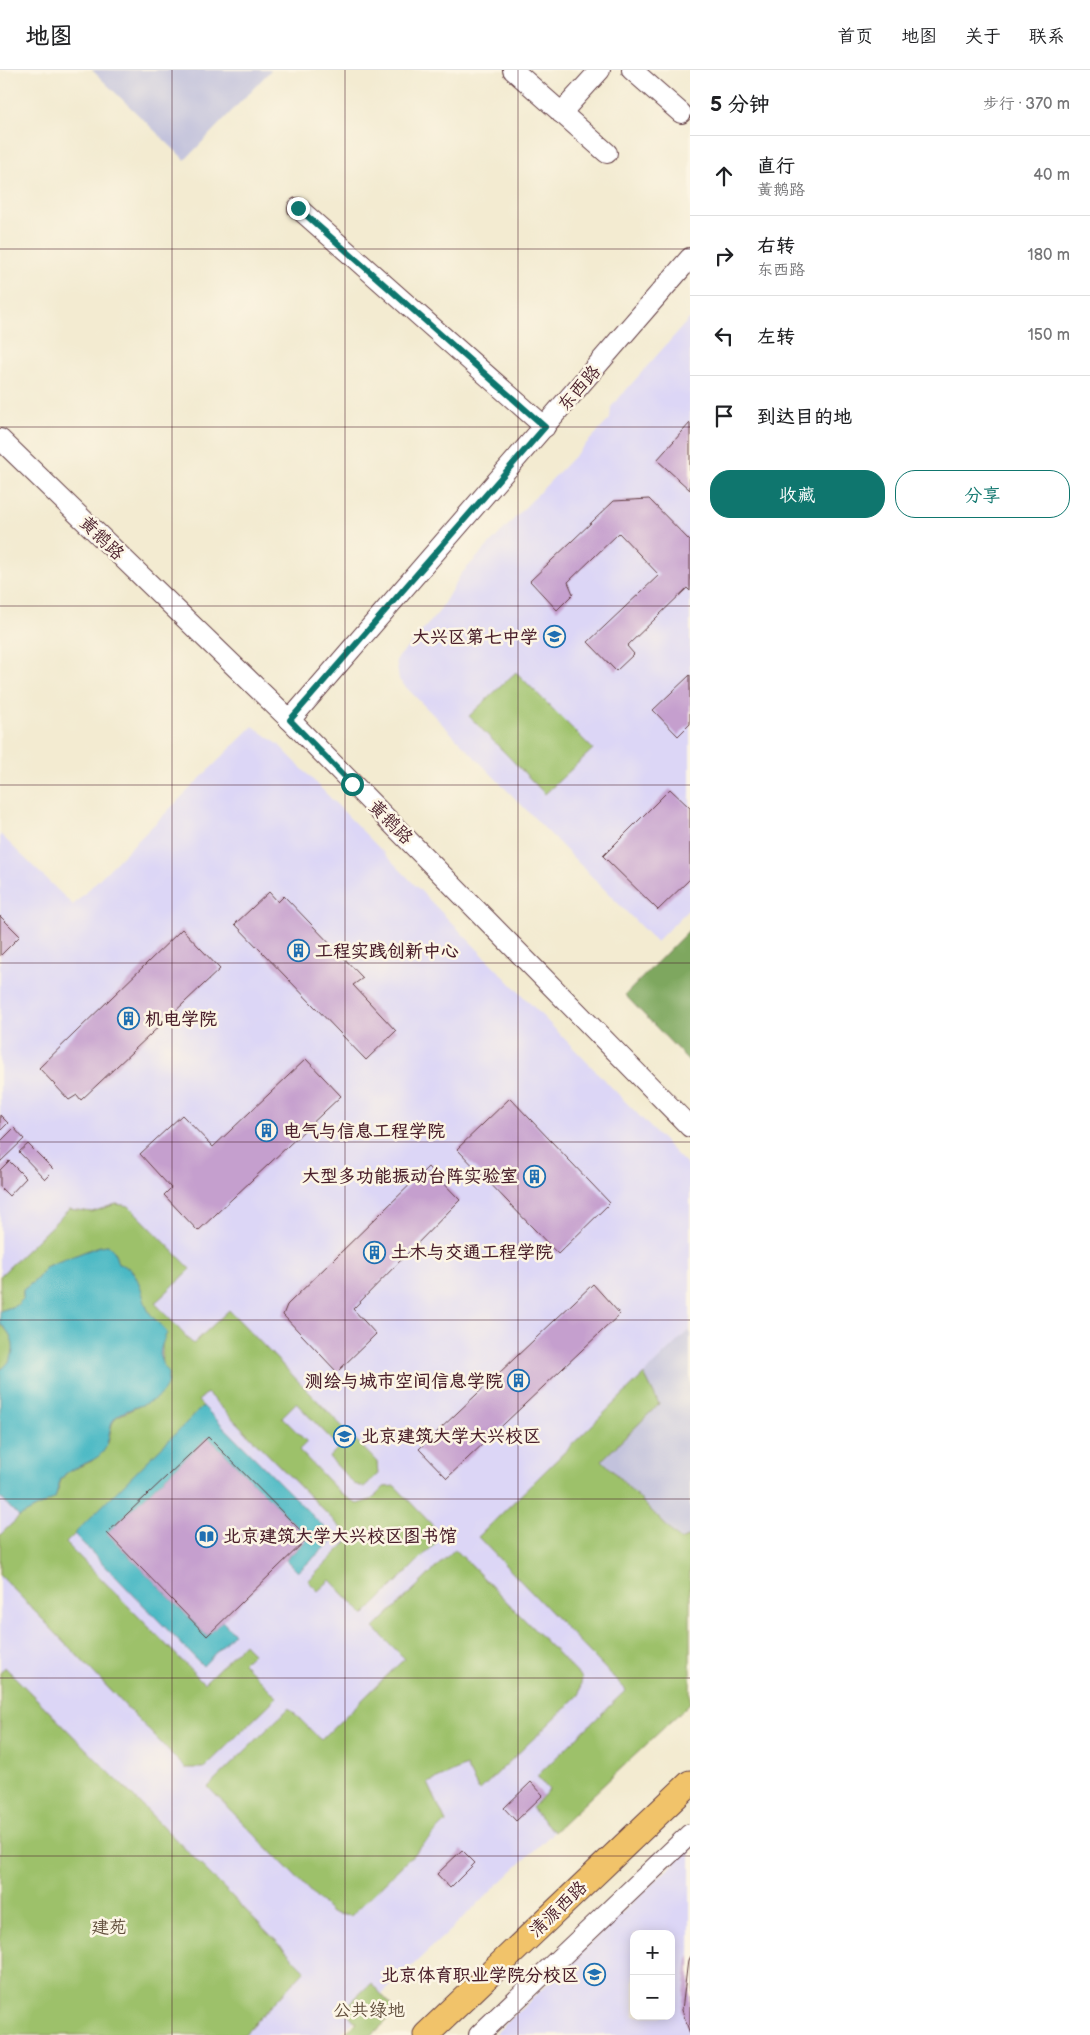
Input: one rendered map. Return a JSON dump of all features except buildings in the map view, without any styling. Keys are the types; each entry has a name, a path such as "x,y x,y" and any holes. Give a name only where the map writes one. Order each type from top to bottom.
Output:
{"main road":[{"name":"清源西路","path":"426,2035 690,1783"},
{"name":"清源西路","path":"449,2035 690,1806"}],"street":[{"path":"513,70 607,153"},
{"path":"561,113 600,70"},
{"path":"632,70 682,113"},
{"path":"298,208 545,427"},
{"name":"东西路","path":"290,720 690,258"},
{"name":"黄鹅路","path":"0,439 290,720 690,1127"},
{"name":"清源西路","path":"480,2035 690,1834"}],"shaded area":[{"path":"92,70 271,70 185,160"},
{"name":"大兴区第七中学","path":"690,318 690,908 656,942 399,680 396,660 438,613 461,574 610,419 611,407"},
{"name":"北京建筑大学大兴校区","path":"253,726 278,744 690,1168 690,1703 339,2035 0,2035 0,834 73,905"},
{"path":"690,1329 690,1536 680,1540 601,1460 659,1404 644,1374"},
{"name":"北京体育职业学院分校区","path":"690,1848 690,2035 494,2035"}],"green space":[{"path":"516,672 593,749 545,794 469,716"},
{"path":"690,929 690,1062 625,995"},
{"path":"116,1204 129,1206 191,1269 155,1303 193,1344 229,1310 377,1462 378,1474 364,1487 354,1484 329,1457 339,1447 296,1403 282,1417 307,1442 299,1450 341,1494 357,1504 371,1500 384,1487 395,1486 435,1528 437,1542 364,1615 330,1580 318,1591 308,1581 351,1538 207,1393 198,1401 203,1406 66,1543 204,1683 244,1644 253,1653 243,1663 277,1697 204,1768 185,1768 0,1575 0,1535 19,1517 55,1498 61,1480 67,1472 92,1461 108,1443 112,1424 116,1417 156,1398 162,1358 160,1335 144,1303 134,1272 118,1264 114,1251 108,1245 100,1246 47,1266 36,1280 23,1290 23,1299 17,1305 0,1311 0,1276 69,1209 92,1212"},
{"path":"0,1324 10,1335 13,1354 6,1365 0,1370"},
{"path":"644,1374 659,1404 602,1460 680,1540 690,1536 690,1703 554,1832 532,1808 549,1790 537,1776 626,1690 478,1537"},
{"path":"455,1549 582,1678 579,1695 479,1791 466,1766 428,1783 446,1822 351,1916 331,1913 208,1787 289,1708 321,1740 405,1659 374,1628"},
{"name":"建苑","path":"5,1667 305,1970 244,2035 0,2035 0,1673"},
{"name":"公共绿地","path":"371,1983 397,2011 372,2035 343,2035 356,2023 344,2009"}],"water":[{"path":"108,1245 114,1251 118,1264 126,1266 136,1276 149,1312 167,1333 160,1353 164,1367 168,1371 167,1385 157,1398 117,1416 112,1424 103,1452 93,1460 65,1474 60,1481 55,1498 19,1517 0,1497 0,1370 10,1360 13,1347 10,1335 0,1324 0,1311 17,1305 23,1299 23,1290 36,1280 47,1266 100,1246"},
{"path":"203,1406 335,1538 298,1572 286,1560 308,1538 208,1437 107,1533 207,1636 222,1621 234,1633 203,1666 74,1534"}],"place":[{"name":"大兴区第七中学","path":"554,637"},
{"name":"工程实践创新中心","path":"299,951"},
{"name":"机电学院","path":"129,1019"},
{"name":"电气与信息工程学院","path":"267,1131"},
{"name":"大型多功能振动台阵实验室","path":"534,1176"},
{"name":"土木与交通工程学院","path":"375,1252"},
{"name":"测绘与城市空间信息学院","path":"519,1381"},
{"name":"北京建筑大学大兴校区","path":"345,1436"},
{"name":"北京建筑大学大兴校区图书馆","path":"207,1536"},
{"name":"北京体育职业学院分校区","path":"595,1975"}],"route":[{"path":"298,208 545,427 290,720 352,784"}]}
